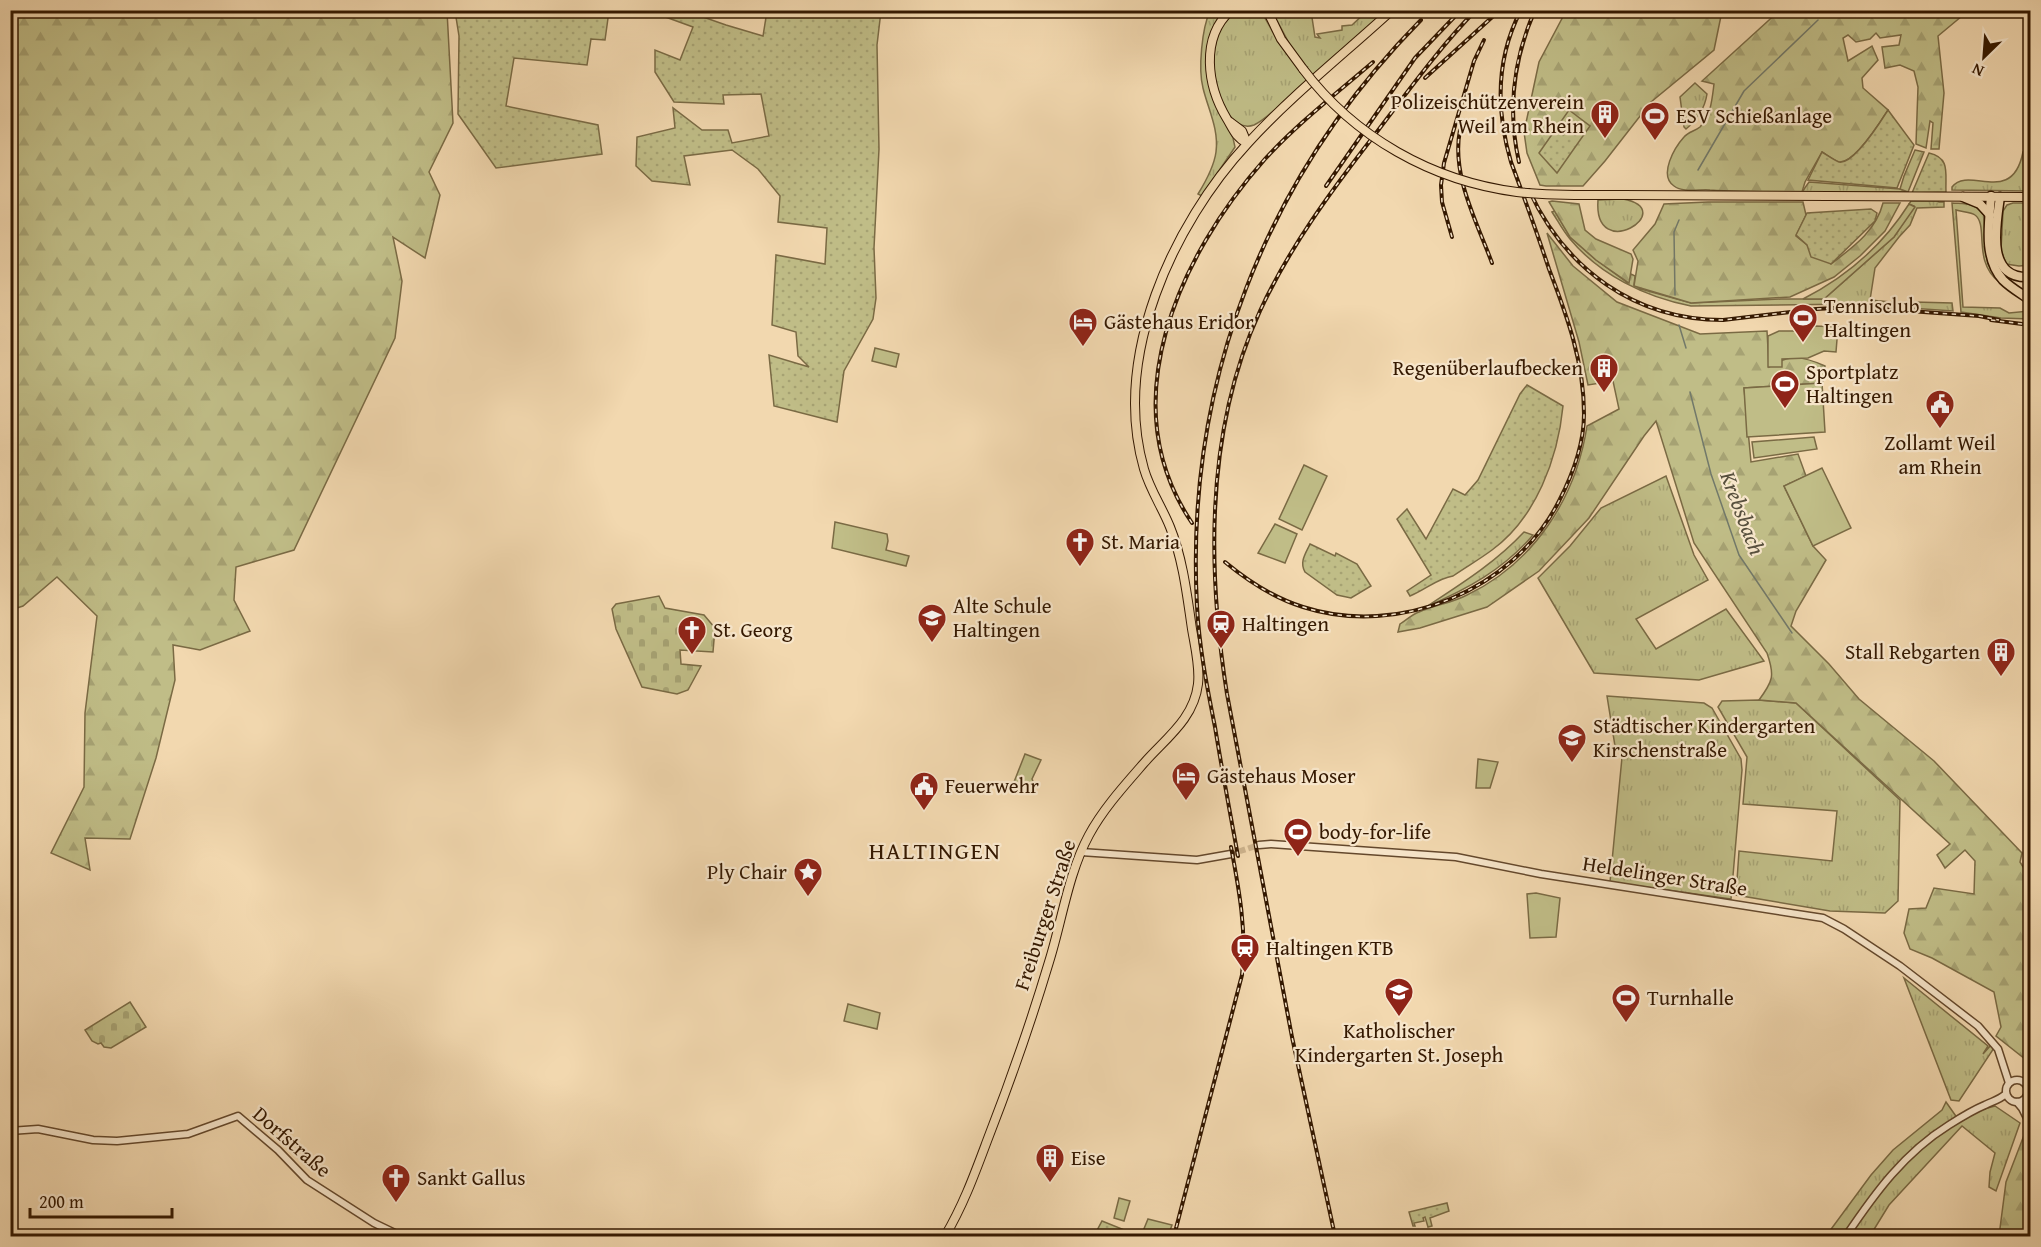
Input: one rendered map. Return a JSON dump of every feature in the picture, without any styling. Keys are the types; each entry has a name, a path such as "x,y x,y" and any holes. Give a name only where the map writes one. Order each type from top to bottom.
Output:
{"highway":[{"path":"1995,196 1990,215 1989,252 1992,263 2005,282 2031,300"},
{"path":"1995,196 1999,260 2005,269 2014,275 2031,277"},
{"path":"1961,197 1984,207 1990,215"}],"main road":[{"path":"1231,10 1215,30 1210,56 1211,74 1221,109 1236,130 1245,135 1247,143"},
{"path":"1267,10 1281,39 1303,69 1326,97 1366,132 1393,150 1438,172 1480,185 1518,192 1622,195 2031,197"},
{"name":"Freiburger Straße","path":"945,1236 966,1195 1006,1093 1050,962 1081,852 1089,835 1114,798 1186,718 1195,699 1198,685 1196,651 1178,550 1147,477 1141,457 1135,419 1135,383 1142,343 1156,294 1178,245 1206,196 1236,156 1265,124 1392,10"},
{"path":"1236,130 1265,124"},
{"path":"1236,130 1236,156"}],"street":[{"name":"Heldelinger Straße","path":"1259,845 1456,857 1541,874 1822,918 1844,929 1900,966 1978,1026 1998,1049 2011,1082"},
{"path":"1081,852 1197,860 1230,854"},
{"path":"2007,1097 2006,1088 2011,1082 2020,1080 2029,1088 2021,1104"},
{"path":"1846,1236 1878,1189 1908,1157 1950,1124 1984,1105 2007,1097 2021,1104 2031,1124"},
{"name":"Dorfstraße","path":"10,1131 30,1129 93,1140 138,1140 188,1134 238,1116 278,1150 306,1180 374,1223 401,1236"}],"green space":[{"path":"11,10 447,11 453,123 429,172 440,195 425,258 393,237 402,281 395,338 294,550 236,567 234,600 250,631 200,650 173,645 175,680 156,758 130,839 85,838 90,870 51,853 84,787 85,713 97,616 57,577 23,606 11,610"},
{"path":"662,10 686,11 763,36 767,11 881,11 877,45 879,149 874,248 876,298 873,319 844,371 837,422 774,406 769,355 809,367 798,356 796,332 772,325 776,255 825,264 827,228 778,222 780,196 758,169 732,150 684,156 690,185 652,181 636,166 637,137 675,128 673,108 702,130 728,130 732,143 769,136 761,94 723,95 724,104 674,102 655,72 655,50 680,60 693,27 660,15"},
{"path":"455,11 609,11 605,40 591,39 587,65 514,58 506,106 598,125 602,154 496,168 458,114 459,36"},
{"path":"1210,11 1226,11 1213,27 1207,52 1214,100 1233,138 1235,147 1202,196 1198,194 1212,168 1217,144 1215,127 1203,88 1201,70 1203,38"},
{"path":"1239,11 1261,11 1279,43 1307,80 1274,111 1254,125 1241,125 1230,115 1221,100 1215,80 1214,59 1217,39 1225,22"},
{"path":"1272,11 1311,11 1315,37 1320,38 1317,34 1342,30 1342,26 1352,25 1367,11 1386,11 1312,76 1290,45"},
{"path":"1566,11 1727,11 1721,16 1714,50 1651,102 1583,186 1546,186 1540,185 1527,153 1524,132 1539,62"},
{"path":"1779,11 1968,11 1938,36 1944,93 1939,149 1931,149 1933,123 1930,121 1926,148 1916,144 1918,87 1914,71 1900,65 1885,68 1882,47 1899,45 1901,35 1880,38 1876,33 1870,39 1856,42 1848,35 1843,38 1848,61 1872,46 1878,60 1862,78 1863,88 1888,110 1867,141 1852,156 1839,162 1822,152 1802,192 1686,190 1674,186 1669,181 1668,175 1673,154 1686,135 1700,127 1710,107 1714,84 1702,81"},
{"path":"1695,83 1707,94 1700,113 1686,129 1680,97"},
{"path":"1569,110 1590,126 1557,173 1539,153"},
{"path":"1888,110 1914,145 1897,188 1808,180 1822,152 1839,162 1852,157"},
{"path":"1915,150 1924,152 1908,192 1900,189"},
{"path":"2025,152 2025,174 2030,179 2030,191 1952,190 1952,187 1959,181 1990,182 2010,178"},
{"path":"1929,153 1936,155 1944,163 1946,192 1912,193"},
{"path":"1809,182 1900,189 1908,192 1802,192"},
{"path":"1623,199 1638,205 1643,213 1639,221 1630,228 1619,231 1608,229 1600,219 1598,200"},
{"path":"1911,201 1944,202 1944,207 1917,208 1910,225 1875,268 1870,300 1912,304 1914,302 1952,303 1953,311 1851,304 1691,306 1674,302 1640,290 1609,274 1570,239 1552,212 1555,211 1570,237 1596,260 1628,283 1631,274 1635,276 1634,285 1641,289 1691,303 1824,299 1894,237 1914,206 1909,204"},
{"path":"1549,202 1579,204 1585,230 1596,239 1631,254 1633,259 1629,283 1596,260 1570,237"},
{"path":"1803,202 1806,215 1796,236 1831,264 1855,245 1869,230 1880,213 1883,203 1900,203 1885,231 1860,256 1834,277 1790,297 1691,303 1634,286 1638,261 1633,250 1655,224 1664,204"},
{"path":"1952,203 1973,206 1984,215 1988,264 1999,282 1991,274 1986,264 1979,220 1973,214 1956,210 1963,307 2000,308 2009,313 2029,311 2030,319 2001,318 1961,312"},
{"path":"2030,203 2030,265 2006,264 2001,250 2003,211 2007,205"},
{"path":"1909,204 1915,207 1894,237 1824,299 1803,299 1834,281 1862,259 1888,233"},
{"path":"1871,209 1877,213 1875,221 1831,264 1811,257 1807,245 1796,235 1807,213"},
{"path":"1547,233 1573,266 1617,302 1700,334 1767,331 1769,367 1790,358 1803,358 1825,366 1822,383 1744,388 1751,462 1798,454 1806,476 1784,486 1813,546 1826,560 1796,611 1791,626 1829,664 1859,699 1934,761 2022,853 2020,862 2030,878 2030,1063 1996,1036 2001,1027 1994,992 1932,958 1910,949 1904,933 1909,909 1926,908 1934,888 1974,894 1975,861 1965,850 1945,868 1937,855 1950,844 1796,703 1759,700 1770,683 1772,673 1767,653 1694,543 1656,421 1589,518 1539,571 1487,607 1420,628 1398,632 1400,624 1414,614 1461,598 1491,582 1532,546 1562,503 1573,478 1587,426 1619,409 1613,381 1588,385 1579,342"},
{"name":"Tennisclub Haltingen","path":"1815,326 1838,327 1836,352 1824,351 1808,358 1782,359 1782,367 1768,367 1768,336 1779,331 1808,331"},
{"path":"875,348 899,354 896,367 872,361"},
{"name":"Sportplatz Haltingen","path":"1822,383 1825,432 1747,437 1744,388"},
{"path":"1527,385 1563,406 1556,446 1542,486 1521,521 1492,550 1453,576 1442,579 1410,596 1407,591 1431,575 1397,519 1407,509 1426,539 1453,489 1465,495 1478,480 1520,394"},
{"path":"1814,437 1817,449 1754,458 1752,442"},
{"path":"1304,465 1327,476 1302,530 1279,519"},
{"name":"Sportplatz Haltingen","path":"1822,468 1851,528 1813,546 1784,486"},
{"path":"1666,476 1694,555 1708,580 1636,619 1656,649 1726,609 1764,661 1699,680 1594,673 1538,578 1570,546 1601,508"},
{"path":"835,522 887,534 886,550 909,556 906,566 832,548"},
{"path":"1275,524 1297,534 1285,563 1258,553"},
{"path":"1524,532 1533,535 1497,568 1470,586 1426,607 1489,563"},
{"path":"1310,544 1335,556 1336,553 1357,564 1371,586 1351,598 1337,595 1305,572 1303,561"},
{"path":"659,596 665,608 704,615 715,628 713,652 680,650 681,664 701,666 688,690 677,694 642,687 616,629 612,609 616,604"},
{"path":"1607,696 1704,703 1712,708 1741,759 1731,899 1610,882 1623,747 1615,746"},
{"path":"1759,700 1796,703 1900,800 1898,901 1885,913 1830,911 1736,895 1739,851 1832,861 1837,811 1743,804 1747,757 1718,707 1722,701"},
{"path":"1025,754 1041,760 1032,779 1034,783 1032,789 1014,782"},
{"path":"1478,759 1498,762 1490,788 1476,788"},
{"path":"1536,893 1560,898 1556,937 1530,938 1527,894"},
{"path":"1904,978 1988,1046 1983,1054 1992,1044 1994,1048 1959,1101 1951,1100"},
{"path":"130,1002 146,1027 111,1048 92,1041 85,1030"},
{"path":"848,1004 880,1013 877,1029 844,1021"},
{"path":"1946,1102 1960,1122 1980,1110 1995,1106 2020,1123 1996,1191 1989,1187 1995,1153 1962,1126 1889,1205 1870,1236 1826,1236 1871,1175 1893,1150 1942,1110"},
{"path":"2030,1124 2030,1236 1999,1236 2006,1182"},
{"path":"1119,1198 1130,1201 1124,1221 1114,1218"},
{"path":"1447,1203 1449,1211 1430,1218 1432,1226 1428,1227 1425,1217 1424,1221 1414,1223 1415,1226 1413,1226 1409,1212"},
{"path":"1148,1219 1172,1225 1168,1236 1141,1236"},
{"path":"1102,1221 1132,1233 1134,1236 1094,1236"}],"waterway":[{"name":"Krebsbach","path":"1698,170 1744,91 1818,20"},
{"name":"Krebsbach","path":"1675,295 1674,232 1679,220"},
{"name":"Krebsbach","path":"1679,325 1686,348"},
{"name":"Krebsbach","path":"1690,392 1711,474 1739,555 1792,633"}],"tunnel":[{"path":"1231,854 1259,845"}],"railway":[{"path":"1326,186 1415,58 1461,10"},
{"path":"1335,1236 1292,1037 1227,694 1220,646 1214,549 1215,500 1220,451 1229,403 1242,356 1260,311 1284,265 1326,199 1357,157 1435,56 1476,10"},
{"path":"1425,78 1500,10"},
{"path":"1225,562 1262,588 1303,607 1340,615 1377,616 1414,611 1450,599 1484,582 1514,559 1539,532 1559,501 1580,447 1584,425 1583,395 1578,358 1568,322 1506,143 1501,104 1503,66 1513,28 1521,10"},
{"path":"1519,162 1513,123 1514,85 1522,47 1535,10"},
{"path":"1238,856 1204,666 1197,606 1197,523 1205,443 1221,364 1246,289 1278,216 1318,147 1366,81 1421,20"},
{"path":"1452,237 1442,202 1441,185 1444,163 1474,61 1484,40"},
{"path":"1192,523 1168,477 1157,429 1157,381 1166,332 1183,285 1206,240 1234,198 1265,159 1304,121 1373,62"},
{"path":"1460,130 1458,147 1462,181 1492,263"},
{"path":"1529,190 1544,218 1562,244 1583,266 1606,285 1632,300 1661,311 1691,318 1723,320 1854,307 1979,316 1999,320"},
{"path":"1991,320 2030,325"},
{"path":"1174,1236 1242,975 1243,927 1231,847"}],"place":[{"name":"Polizeischützenverein Weil am Rhein","path":"1605,140"},
{"name":"ESV Schießanlage","path":"1655,142"},
{"name":"Tennisclub Haltingen","path":"1803,344"},
{"name":"Gästehaus Eridor","path":"1083,348"},
{"name":"Regenüberlaufbecken","path":"1604,394"},
{"name":"Sportplatz Haltingen","path":"1785,410"},
{"name":"Zollamt Weil am Rhein","path":"1940,430"},
{"name":"St. Maria","path":"1080,568"},
{"name":"Alte Schule Haltingen","path":"932,644"},
{"name":"Haltingen","path":"1221,650"},
{"name":"St. Georg","path":"692,656"},
{"name":"Stall Rebgarten","path":"2001,678"},
{"name":"Städtischer Kindergarten Kirschenstraße","path":"1572,764"},
{"name":"Gästehaus Moser","path":"1186,802"},
{"name":"Feuerwehr","path":"924,812"},
{"name":"body-for-life","path":"1298,858"},
{"name":"Ply Chair","path":"808,898"},
{"name":"Haltingen KTB","path":"1245,974"},
{"name":"Katholischer Kindergarten St. Joseph","path":"1399,1018"},
{"name":"Turnhalle","path":"1626,1024"},
{"name":"Eise","path":"1050,1184"},
{"name":"Sankt Gallus","path":"396,1204"}],"district":[{"name":"HALTINGEN","path":"935,851"}]}
